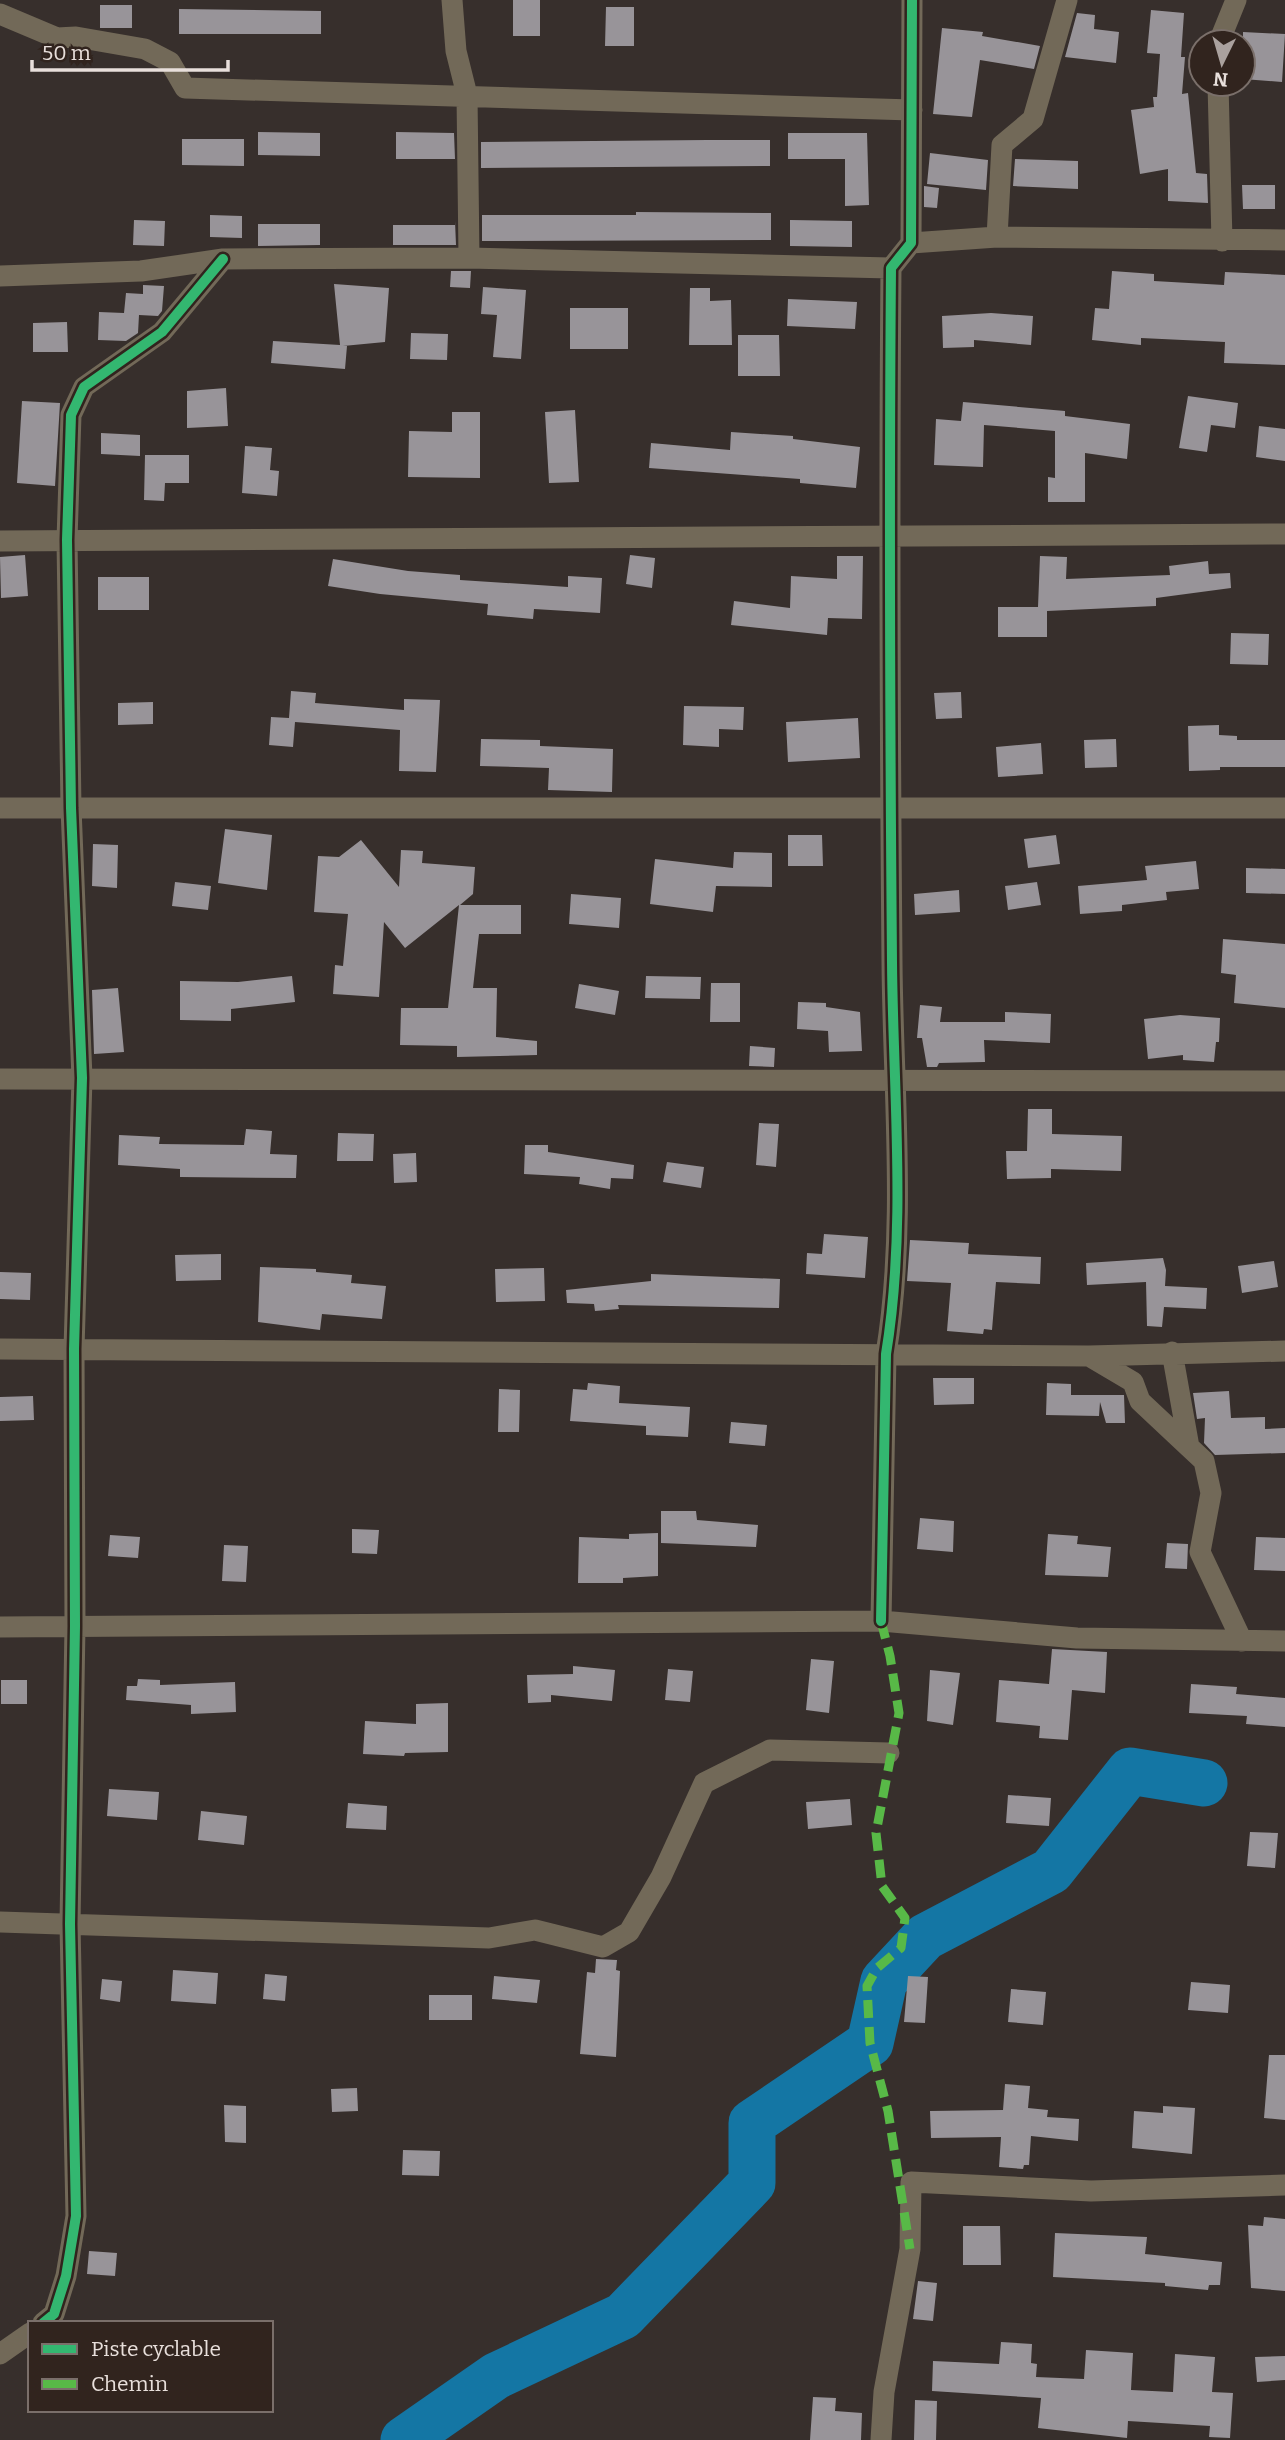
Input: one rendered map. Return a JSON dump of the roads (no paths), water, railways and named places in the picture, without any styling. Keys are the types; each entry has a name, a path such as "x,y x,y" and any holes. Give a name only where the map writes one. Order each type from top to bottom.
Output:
{"street":[{"path":"452,0 456,51 467,95 469,258"},
{"path":"881,1621 886,1354 892,1316 899,1193 893,1081 888,534 891,268 911,243 912,0"},
{"path":"997,237 1002,145 1033,119 1067,0"},
{"path":"1225,28 1236,0"},
{"path":"0,14 57,38 99,40 145,49 170,62 185,88 912,110"},
{"path":"1218,98 1222,241"},
{"path":"911,243 997,237 1285,240"},
{"path":"0,276 141,271 223,260 469,258 891,268"},
{"path":"45,2321 54,2314 66,2276 76,2216 70,1924 75,1626 74,1349 82,1079 71,808 67,540 71,415 84,387 162,332 223,260"},
{"path":"0,541 888,534 1285,534"},
{"path":"0,808 1285,808"},
{"path":"0,1079 1285,1081"},
{"path":"0,1349 1089,1356 1285,1351"},
{"path":"1172,1352 1189,1447"},
{"path":"1089,1356 1133,1382 1140,1401 1204,1461 1211,1493 1200,1552 1242,1641"},
{"path":"0,1627 881,1621 1077,1638 1285,1641"},
{"path":"0,1922 489,1938 536,1930 603,1947 629,1933 661,1877 704,1783 770,1750 889,1753"},
{"path":"881,2440 884,2392 910,2249 911,2182 1091,2191 1285,2185"},
{"path":"0,2354 28,2334"}],"waterway":[{"path":"404,2440 496,2376 623,2316 752,2183 752,2123 870,2043 884,1981 925,1937 1051,1871 1130,1771 1204,1783"}]}
